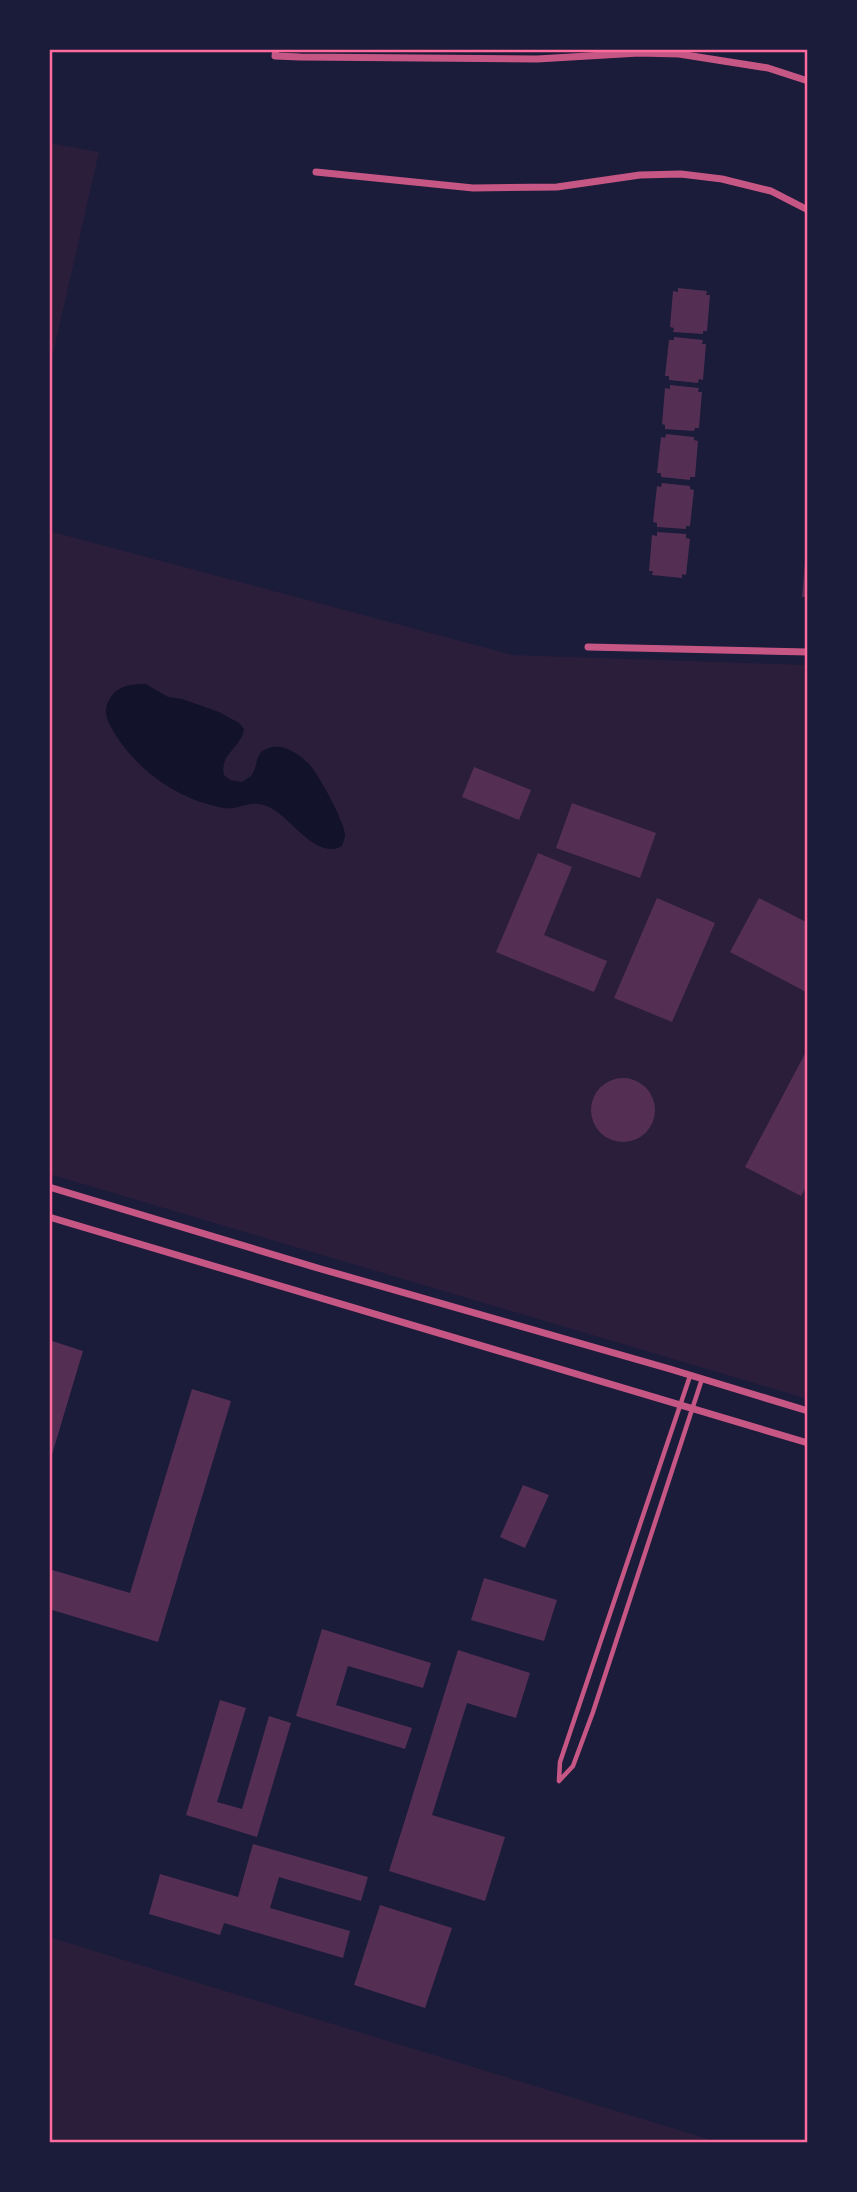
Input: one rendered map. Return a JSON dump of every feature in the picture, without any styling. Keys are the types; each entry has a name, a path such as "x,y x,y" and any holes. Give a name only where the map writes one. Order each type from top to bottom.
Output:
{"street":[{"path":"275,52 345,58 560,53 680,54 768,68 808,81"},
{"path":"316,172 473,188 557,187 640,175 681,174 722,179 771,191 808,210"},
{"path":"588,647 808,652"},
{"path":"49,1187 808,1411"},
{"path":"49,1217 808,1443"}],"lane":[{"path":"691,1375 560,1762 559,1781 573,1766 593,1712 702,1379"}],"shaded area":[{"path":"49,143 99,152 49,371"},
{"path":"49,531 513,655 808,665 808,1399 49,1174"},
{"path":"146,684 168,697 219,712 239,723 244,729 242,735 223,768 224,775 230,780 242,782 251,776 262,751 273,747 283,747 303,759 317,775 341,820 345,835 342,846 323,848 279,813 264,805 224,808 207,804 176,791 148,772 115,734 106,713 109,700 120,688"},
{"path":"49,1937 721,2143 49,2143"}],"building":[{"path":"678,288 707,291 706,295 710,295 707,331 703,331 703,334 673,332 674,328 670,327 673,291 678,292"},
{"path":"674,337 703,340 702,344 706,344 703,380 699,379 698,383 669,380 669,376 665,376 669,340 674,340"},
{"path":"670,385 699,388 698,392 702,392 699,428 694,431 665,429 662,424 665,388 670,389"},
{"path":"666,434 694,437 694,440 698,441 695,477 690,477 690,480 661,477 661,473 657,473 661,437 665,438"},
{"path":"662,483 690,486 690,489 694,490 690,526 686,526 686,529 657,527 657,523 653,522 657,486 661,487"},
{"path":"657,532 686,534 686,538 690,539 686,575 682,574 682,578 652,575 653,571 649,571 652,535 657,536"},
{"path":"805,561 808,561 808,601 805,601 806,597 802,597"},
{"path":"474,767 531,790 519,820 462,797"},
{"path":"572,803 656,833 640,878 556,848"},
{"path":"538,853 572,867 544,935 607,961 594,992 496,952"},
{"path":"657,898 715,923 672,1022 614,998"},
{"path":"759,898 808,923 808,993 730,952"},
{"path":"808,1048 808,1183 801,1196 745,1167"},
{"path":"623,1078 641,1084 649,1092 655,1110 649,1128 641,1136 623,1142 605,1136 597,1128 591,1110 597,1092 605,1084"},
{"path":"49,1340 83,1351 50,1461 49,1461"},
{"path":"192,1389 231,1401 158,1642 49,1609 49,1569 130,1593"},
{"path":"523,1485 549,1495 525,1548 500,1537"},
{"path":"484,1578 557,1600 544,1641 471,1620"},
{"path":"322,1629 431,1663 423,1688 348,1666 336,1705 412,1728 405,1749 296,1716"},
{"path":"458,1650 530,1673 516,1718 467,1703 432,1815 505,1837 485,1901 389,1871"},
{"path":"220,1700 246,1708 217,1802 242,1809 269,1716 291,1723 257,1837 186,1815"},
{"path":"253,1844 368,1877 361,1901 279,1877 270,1908 350,1931 343,1958 224,1923 220,1935 149,1914 160,1874 238,1897"},
{"path":"380,1905 452,1928 425,2008 354,1985"}]}
